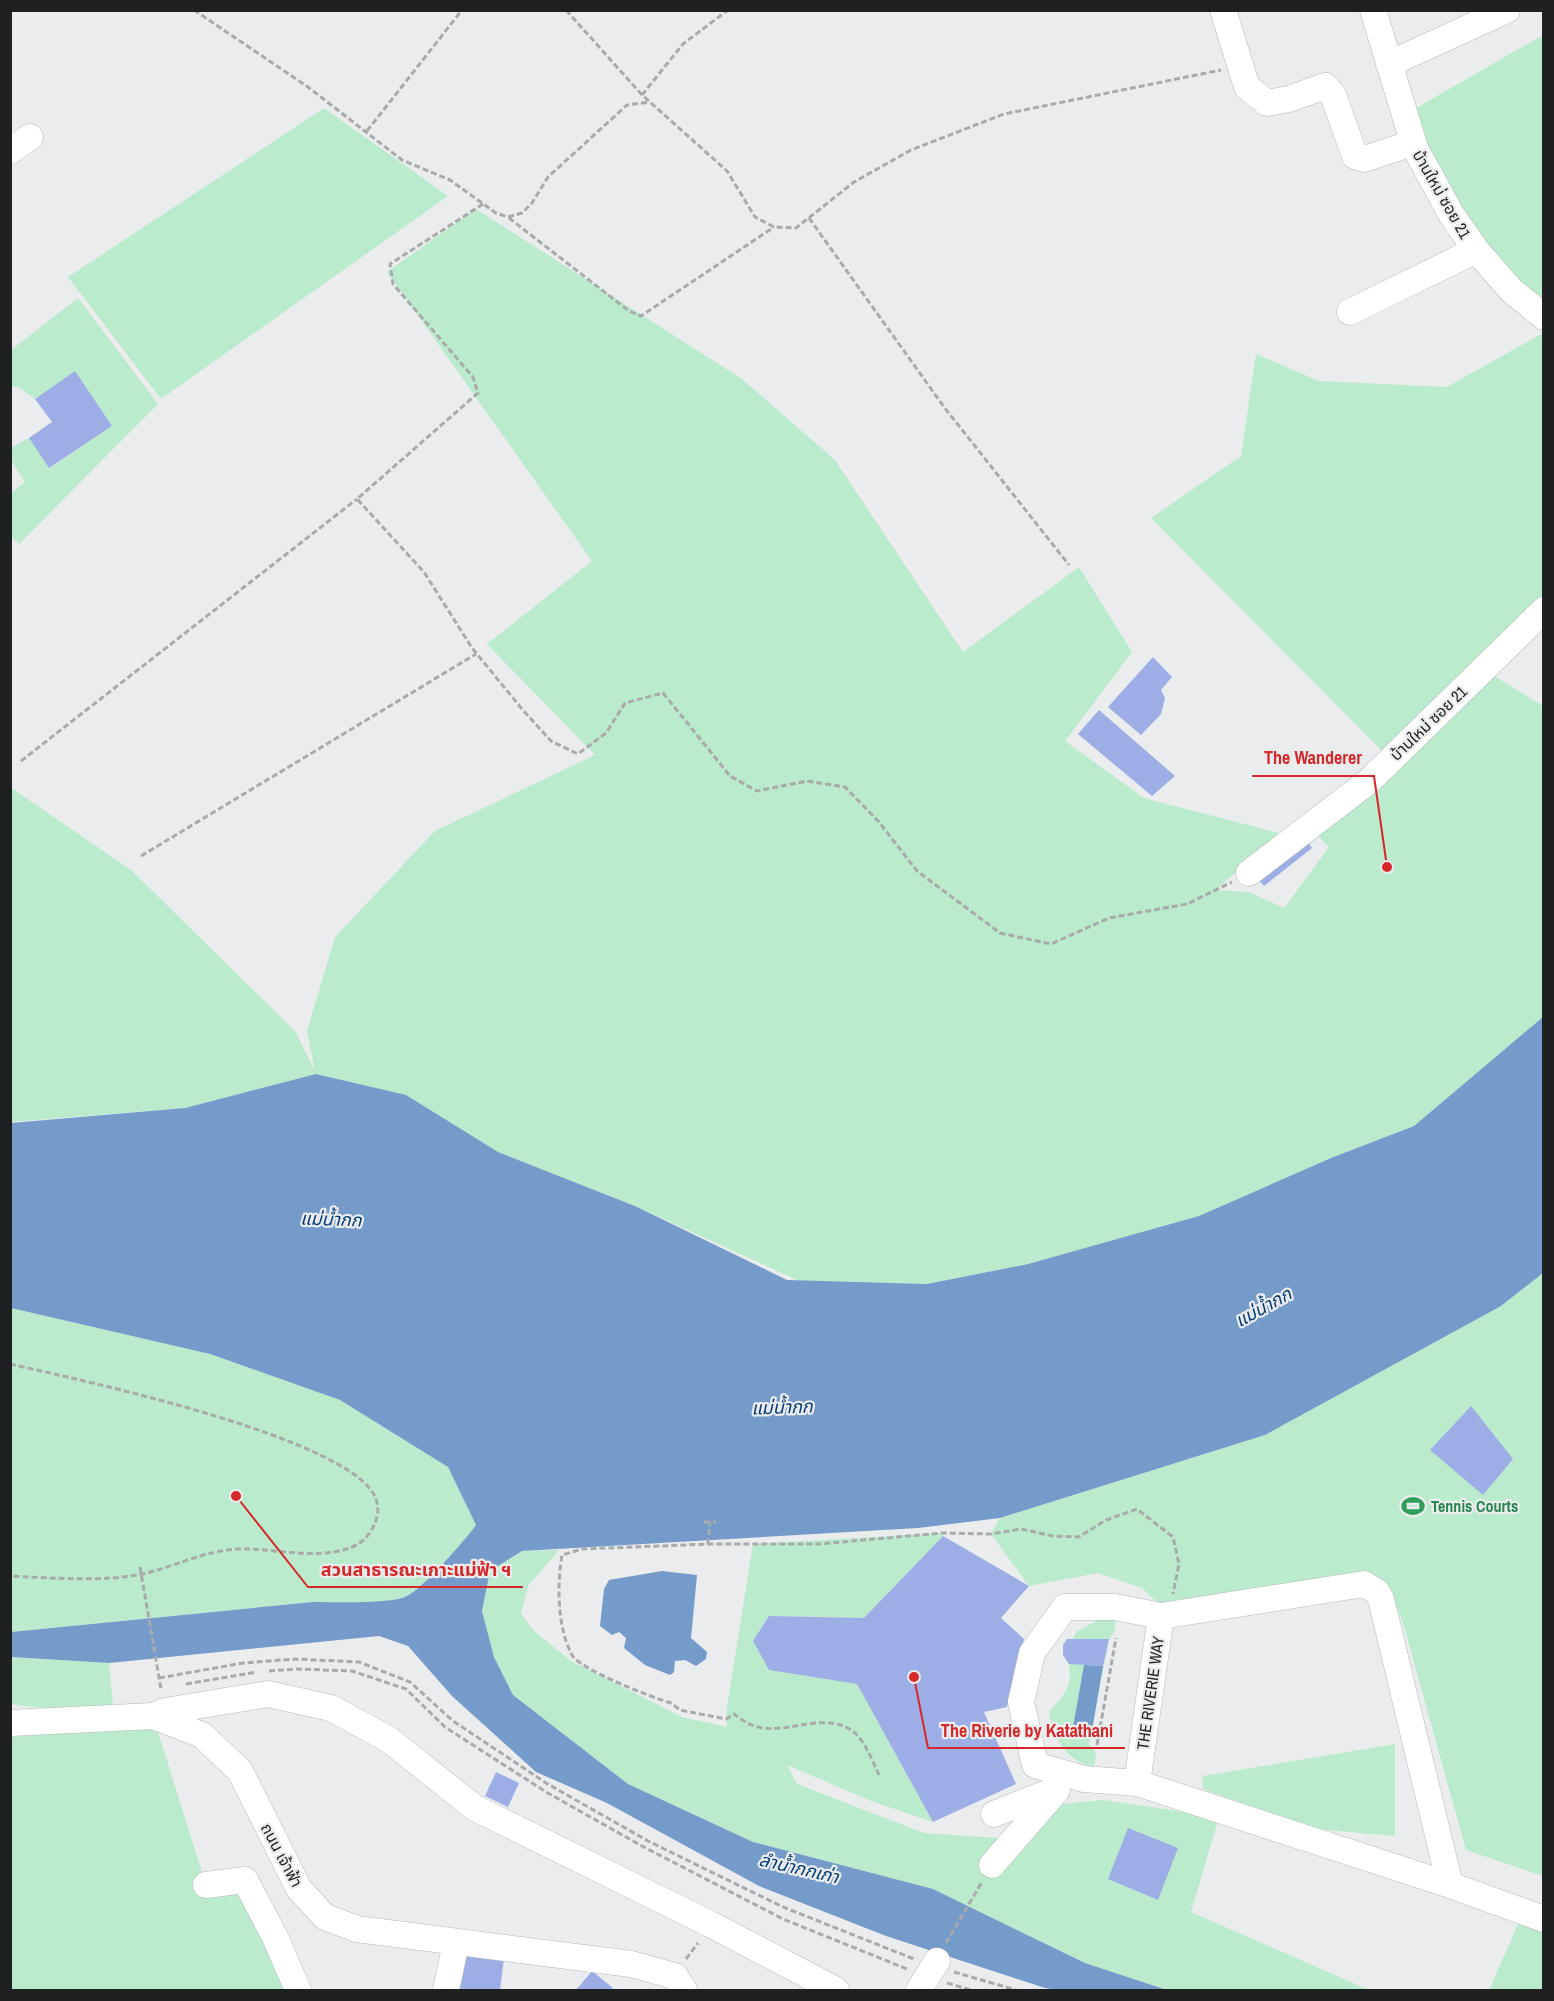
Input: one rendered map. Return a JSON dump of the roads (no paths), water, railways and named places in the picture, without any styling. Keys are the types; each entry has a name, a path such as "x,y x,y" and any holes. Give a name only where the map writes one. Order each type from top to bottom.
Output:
{"street":[{"path":"1223,10 1247,87 1267,103 1289,99 1325,86 1333,95 1355,156 1364,159 1413,143"},
{"name":"บ้านใหม่ ซอย 21","path":"1373,10 1413,143 1451,214 1476,250 1511,290 1544,317"},
{"path":"1389,64 1507,10"},
{"path":"1350,312 1476,250"},
{"name":"บ้านใหม่ ซอย 21","path":"1249,873 1369,781 1544,610"},
{"path":"1166,1616 1364,1584 1377,1592 1381,1599 1450,1886"},
{"name":"THE RIVERIE WAY","path":"1137,1782 1166,1616 1115,1607 1065,1607 1032,1653 1021,1702 1035,1765 1084,1779 1137,1782 1544,1919"},
{"path":"153,1716 165,1711 268,1694 331,1708 388,1739 475,1808 710,1924 836,1990"},
{"name":"ถนน เจ้าฟ้า","path":"10,1723 153,1716 202,1735 240,1771 299,1889 325,1917 357,1929 631,1964 679,1983"},
{"path":"994,1814 1084,1779"},
{"path":"992,1864 1057,1790"},
{"path":"206,1885 245,1880 275,1938 298,1990"},
{"path":"446,1990 456,1942"}],"water":[{"path":"1543,1017 1543,1273 1501,1306 1265,1435 1000,1518 918,1528 522,1551 490,1571 482,1611 494,1657 513,1695 628,1784 753,1842 933,1889 1085,1963 1167,1990 1045,1988 886,1936 759,1886 607,1803 536,1772 452,1696 408,1646 379,1636 109,1663 11,1657 11,1632 313,1602 374,1602 405,1597 432,1576 476,1525 448,1467 340,1400 210,1354 11,1308 11,1123 185,1108 316,1074 406,1095 498,1152 635,1206 787,1280 927,1284 1028,1264 1199,1216 1331,1158 1414,1126"},
{"path":"662,1571 697,1575 691,1638 707,1652 706,1659 696,1666 685,1660 675,1661 674,1672 670,1675 645,1665 624,1648 626,1638 619,1632 612,1635 600,1626 604,1589 609,1580"},
{"path":"1084,1665 1103,1666 1091,1736 1072,1733"}],"place":[{"name":"The Wanderer","path":"1387,867"},
{"name":"สวนสาธารณะเกาะแม่ฟ้า ฯ","path":"236,1496"},
{"name":"Tennis Courts","path":"1413,1506"},
{"name":"The Riverie by Katathani","path":"914,1677"}],"water label":[{"name":"แม่น้ำกก","path":"331,1219"},
{"name":"แม่น้ำกก","path":"1263,1307"},
{"name":"แม่น้ำกก","path":"782,1407"},
{"name":"ลำน้ำกกเก่า","path":"799,1868"}]}
